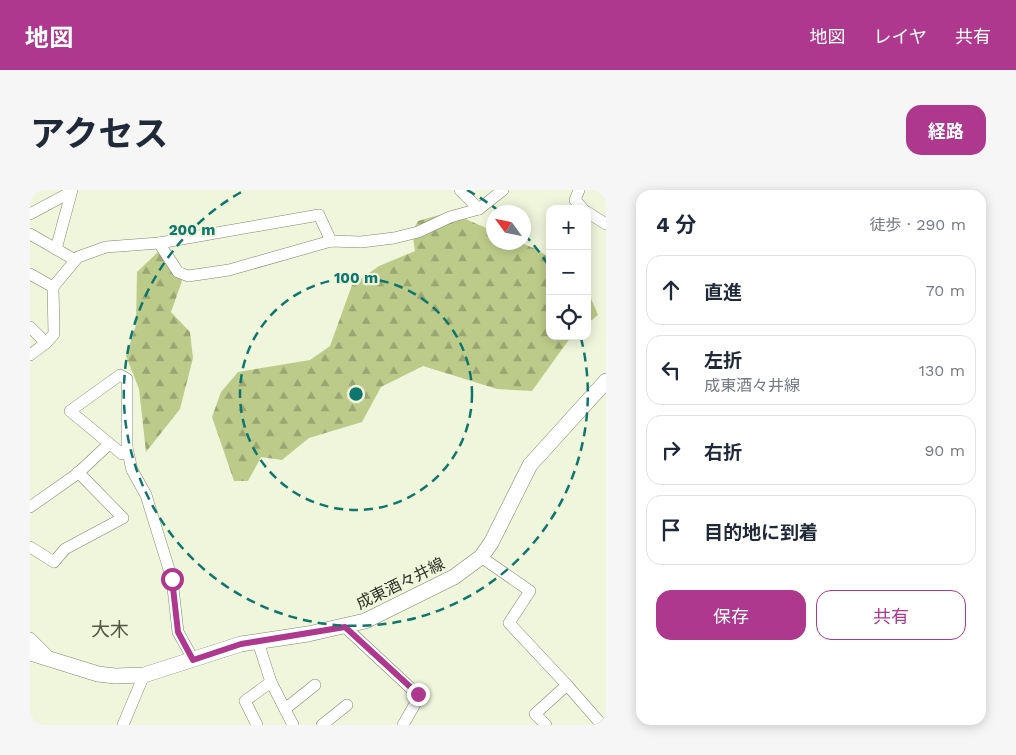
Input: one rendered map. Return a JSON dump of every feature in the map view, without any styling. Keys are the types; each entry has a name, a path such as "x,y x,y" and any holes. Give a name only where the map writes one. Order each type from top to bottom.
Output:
{"main road":[{"name":"成東酒々井線","path":"37,656 98,674 115,676 144,675 241,644 345,627 365,621 432,589 461,573 481,557 491,543 530,465 606,381"}],"street":[{"path":"159,243 178,272 188,276 229,270 331,241 361,242 394,238 418,232 450,217 479,209 504,190"},
{"path":"579,190 575,200 579,205"},
{"path":"30,214 71,191"},
{"path":"56,249 71,191"},
{"path":"467,192 479,209"},
{"path":"30,355 46,343 54,334 53,287 78,257 106,247 159,243 319,215 331,241"},
{"path":"591,215 606,224"},
{"path":"30,234 75,260"},
{"path":"30,274 53,287"},
{"path":"30,327 46,343"},
{"path":"127,448 122,454 70,411 120,375 127,379 127,448 132,470 146,494 172,579 178,632 193,660"},
{"path":"30,507 78,472 109,444"},
{"path":"30,547 54,562 65,549 123,518 78,472"},
{"path":"481,557 530,591 509,623 602,725"},
{"path":"345,627 418,694 419,697 404,724"},
{"path":"30,638 46,654 37,656"},
{"path":"258,642 271,682 293,725"},
{"path":"123,725 144,675"},
{"path":"257,725 244,701 271,682"},
{"path":"285,709 315,685"},
{"path":"546,725 535,714 567,685"},
{"path":"322,725 347,705"}],"green space":[{"path":"454,214 486,228 486,250 531,250 531,247 546,255 546,340 569,340 532,391 497,389 423,366 381,387 362,422 309,438 282,460 261,457 248,481 234,481 212,417 221,392 238,372 310,360 330,346 352,285 379,266 415,251 412,232 418,221 439,215"},
{"path":"161,249 182,281 171,312 190,332 193,358 180,409 146,452 139,389 126,356 136,325 137,272"},
{"path":"591,298 598,315 591,321"}],"district":[{"name":"大木","path":"110,629"}],"route":[{"path":"172,579 178,632 193,660 241,644 345,627 418,694"}]}
